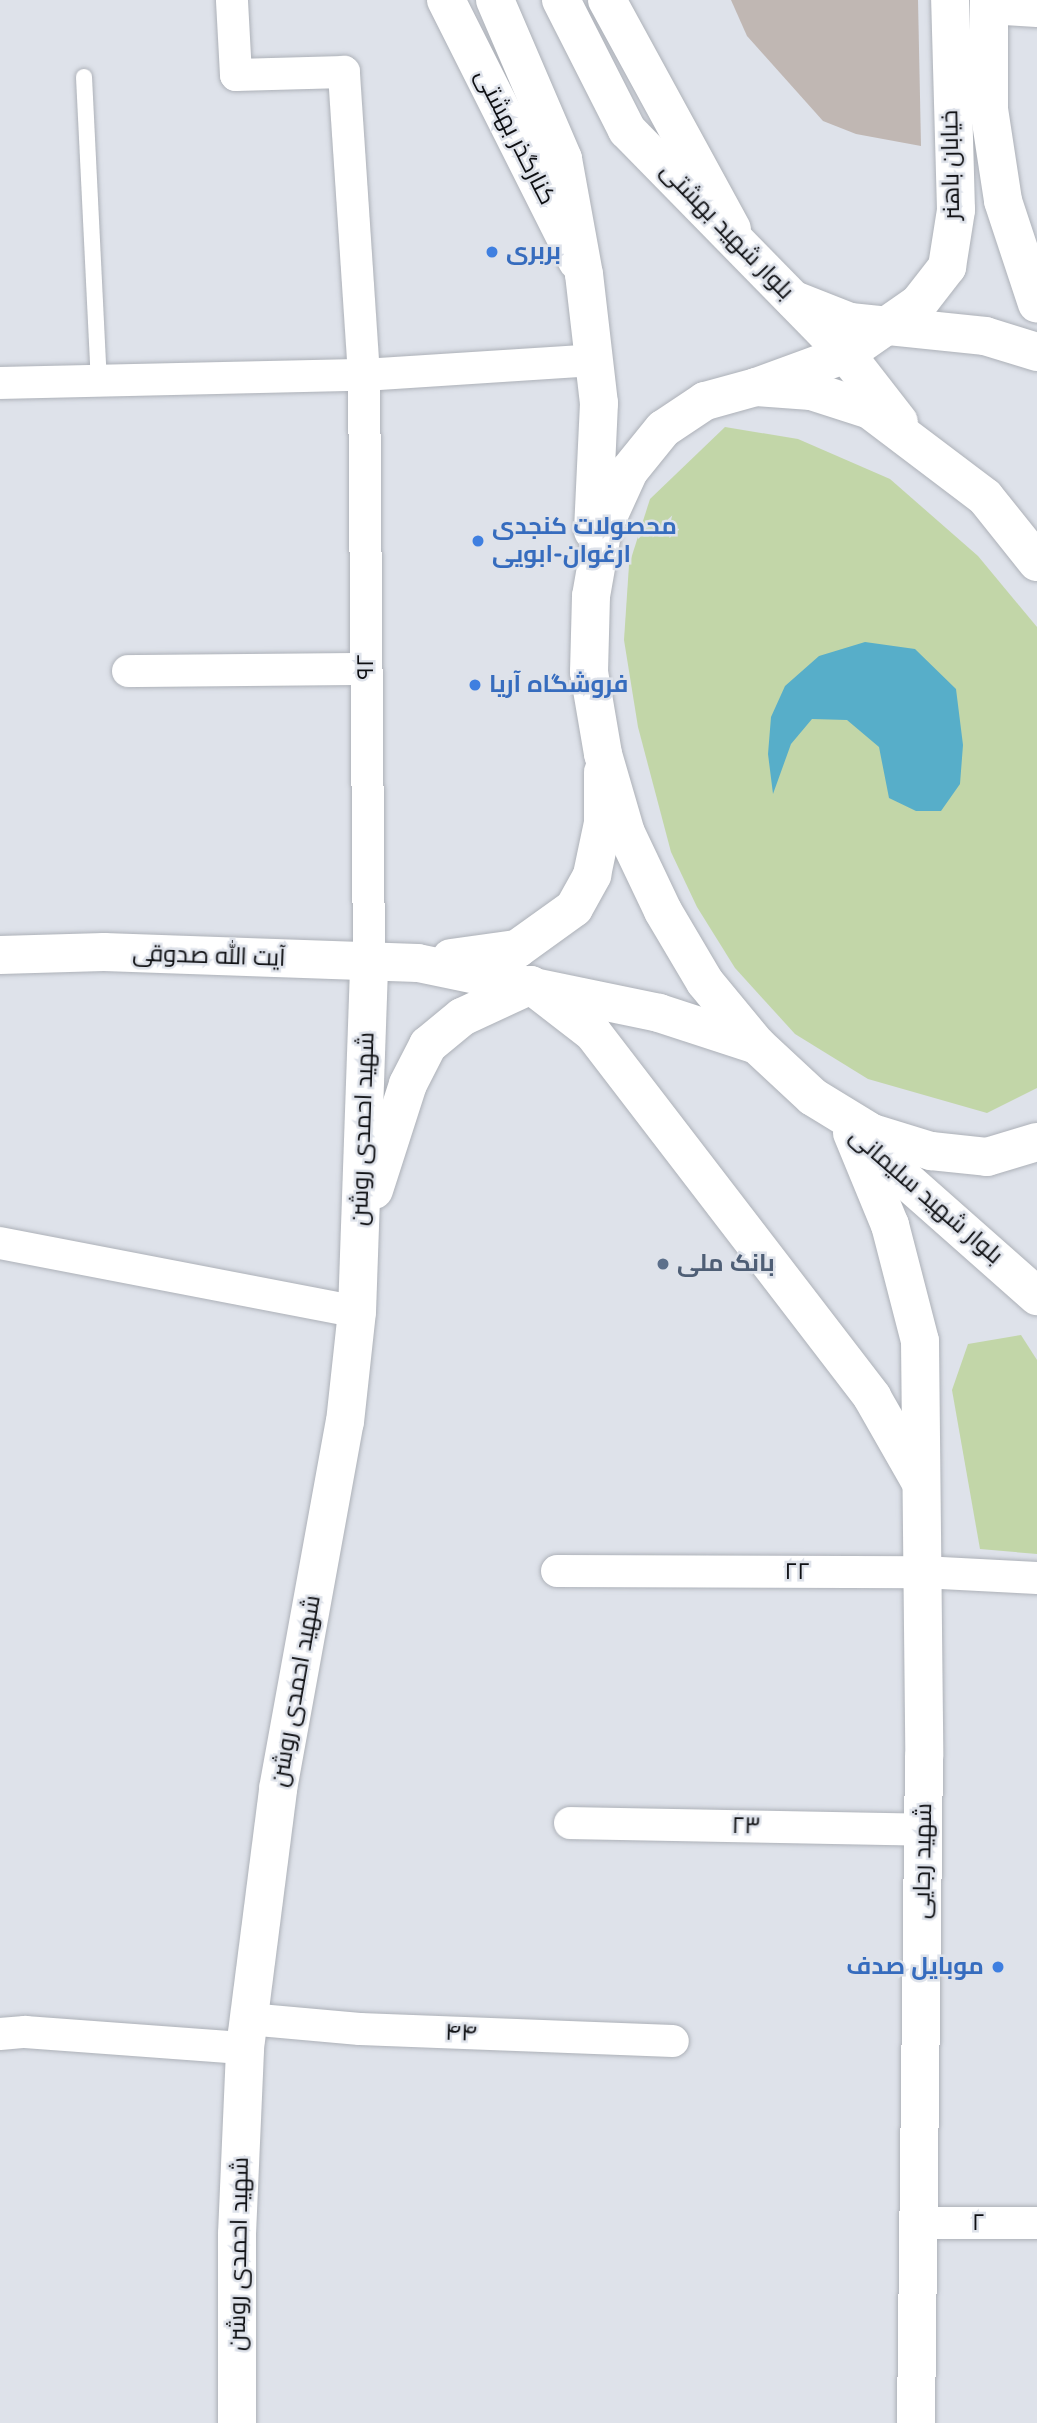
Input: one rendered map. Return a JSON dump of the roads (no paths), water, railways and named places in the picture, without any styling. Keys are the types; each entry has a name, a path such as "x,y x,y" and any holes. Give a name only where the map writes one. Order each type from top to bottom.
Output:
{"main road":[{"name":"کنارگذر بهشتی","path":"446,0 584,274"},
{"path":"495,0 563,159 584,274 599,403 589,671 603,754 626,833 663,911 705,982 757,1045 813,1097 872,1133 930,1151 987,1157 1037,1142"},
{"name":"بلوار شهید بهشتی","path":"561,0 627,130 846,354 917,446"},
{"path":"607,0 740,244"},
{"name":"خیابان باهنر","path":"756,387 846,354 919,303 947,267 956,210 950,0"},
{"name":"خیابان باهنر","path":"989,4 989,109 1003,201 1020,265 1037,304"},
{"path":"794,300 850,322 882,328 985,336 1037,352"},
{"path":"591,596 603,528 629,471 663,429 705,401 756,387 811,391 870,410 985,497 1037,562"},
{"path":"418,963 517,949 574,908 592,874 603,823 603,754"},
{"name":"آیت الله صدوقی","path":"0,954 104,952 418,963"},
{"name":"شهید احمدی روشن","path":"237,2423 237,2234 247,2034 278,1788 345,1422 357,1312 369,960"},
{"path":"418,963 659,1013 757,1045"},
{"path":"360,1237 408,1084 428,1045 461,1017 531,985"},
{"path":"531,985 593,1033 872,1397 921,1483"},
{"name":"بلوار شهید سلیمانی","path":"813,1097 1037,1296"},
{"name":"شهید رجایی","path":"852,1133 890,1225 920,1341 923,1830 916,2423"}],"street":[{"name":"۹۲","path":"232,0 236,75 344,72 364,374 369,960"},
{"path":"989,4 1037,11"},
{"path":"0,383 364,374 594,360"},
{"path":"128,671 366,669"},
{"path":"0,1243 357,1312"},
{"name":"۲۲","path":"557,1572 922,1572 1037,1578"},
{"name":"۲۳","path":"570,1823 923,1830"},
{"name":"۴۴","path":"0,2034 247,2034 360,2029 673,2041"},
{"name":"۲","path":"918,2223 1037,2223"}],"lane":[{"path":"84,77 99,381"}],"water":[{"path":"865,642 915,649 956,689 963,745 960,784 941,811 916,811 889,798 879,747 847,720 812,719 791,744 773,794 768,754 771,717 785,686 819,656"}],"place":[{"name":"بربری","path":"492,252"},
{"name":"محصولات کنجدی ارغوان-ابویی","path":"478,541"},
{"name":"فروشگاه آریا","path":"475,685"},
{"name":"بانک ملی","path":"663,1264"},
{"name":"موبایل صدف","path":"998,1967"}]}
